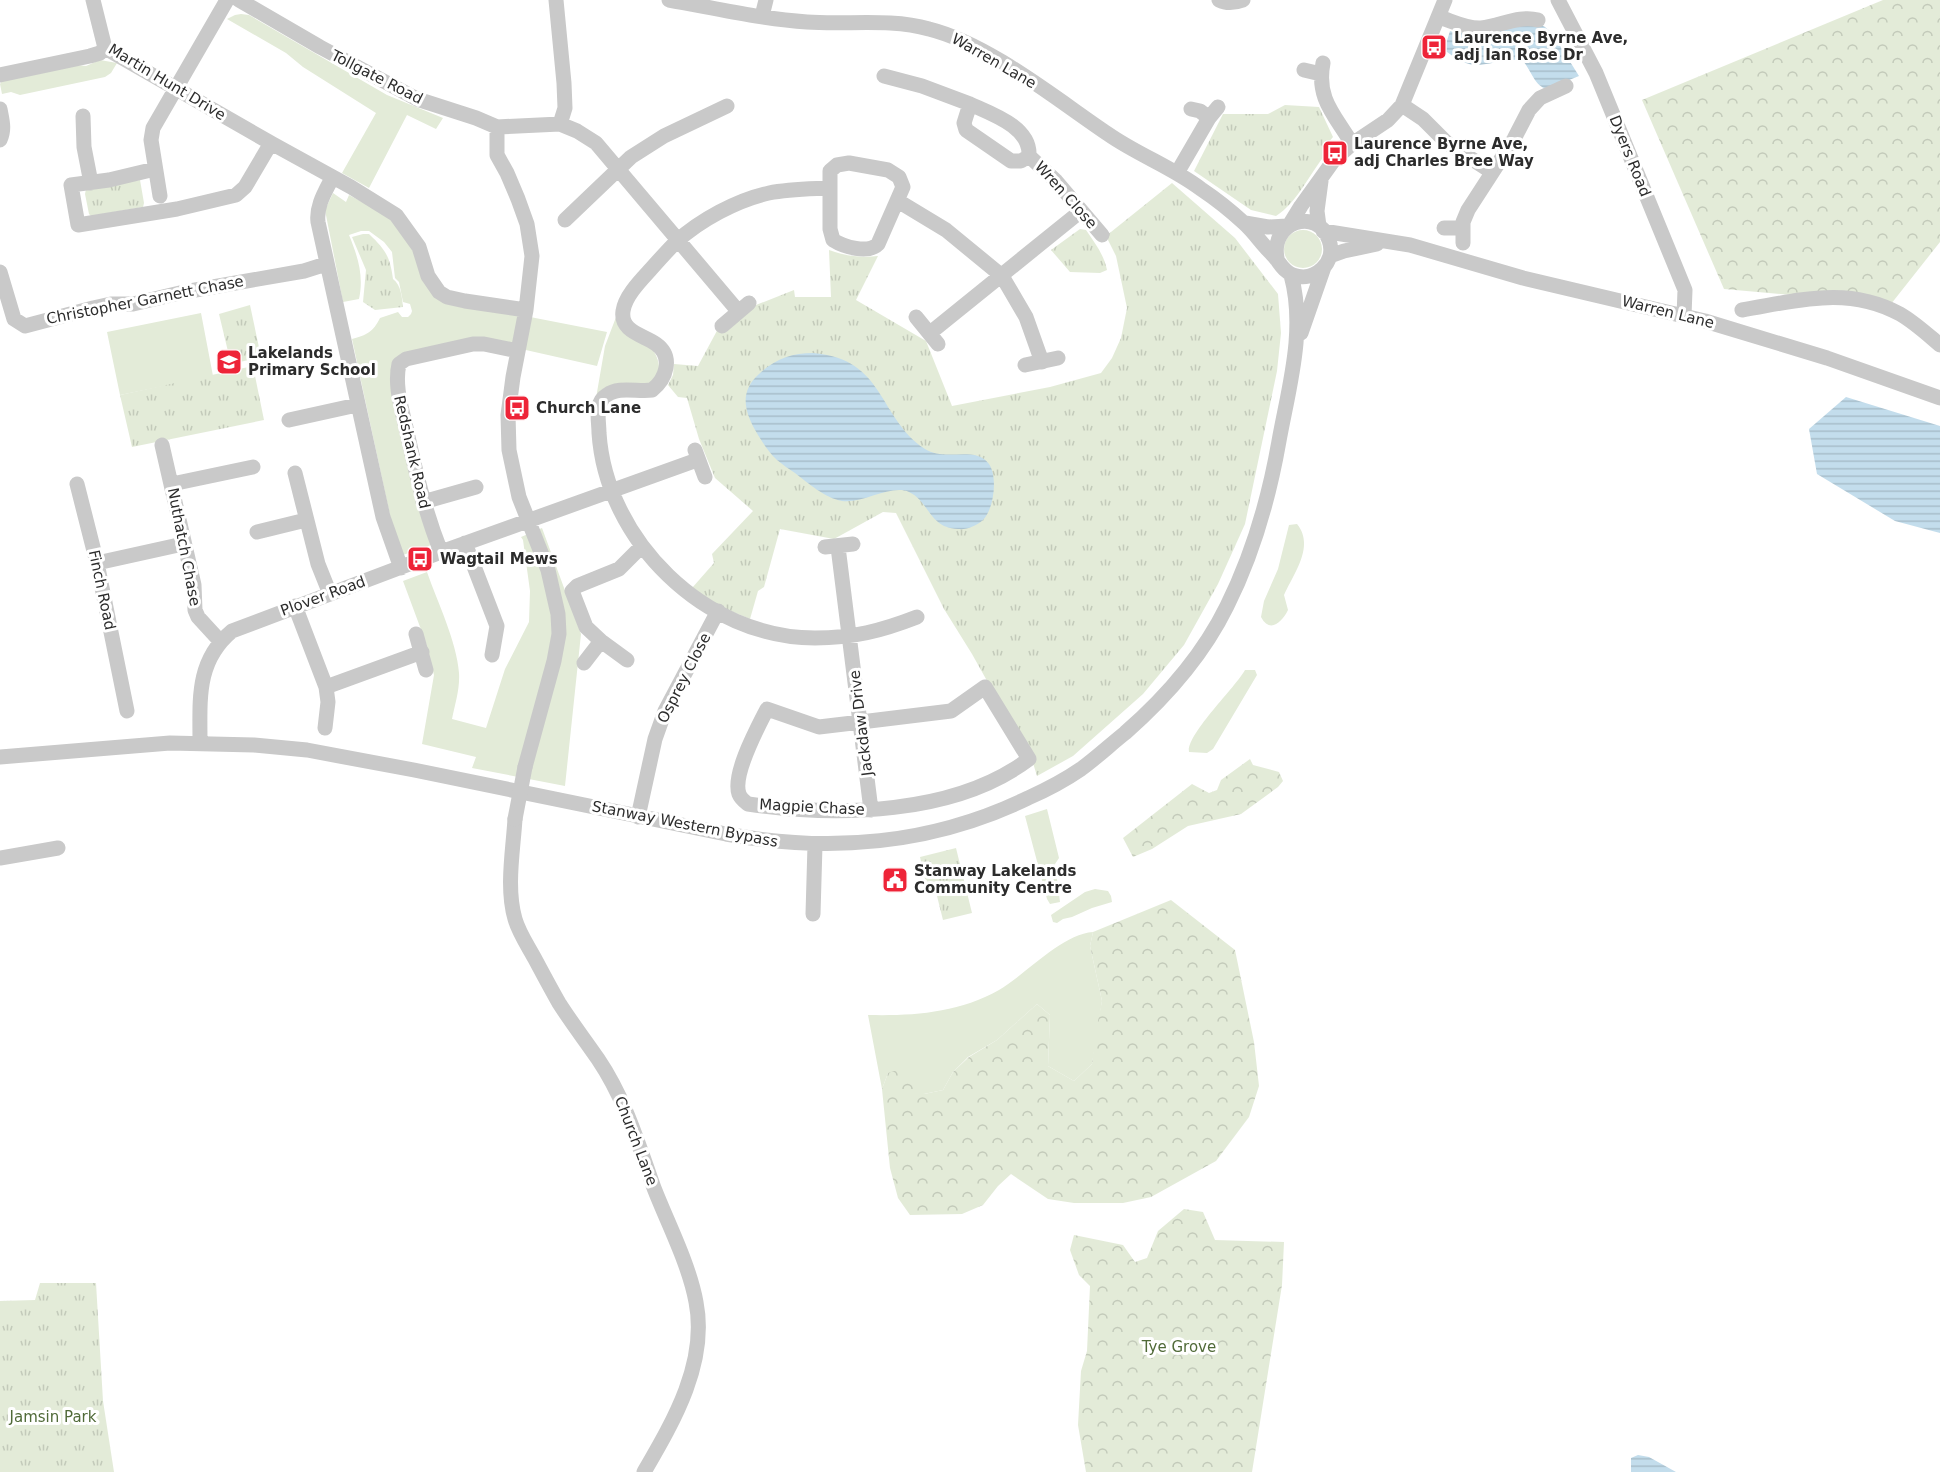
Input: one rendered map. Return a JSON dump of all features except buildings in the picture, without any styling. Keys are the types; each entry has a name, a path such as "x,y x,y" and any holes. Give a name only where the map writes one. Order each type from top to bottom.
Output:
{"street":[{"name":"Martin Hunt Drive","path":"93,0 105,48 177,88 267,149 351,187 396,215 419,247 428,276 439,292 447,297 465,301 526,310"},
{"path":"160,196 151,140 153,128 226,0"},
{"name":"Tollgate Road","path":"240,0 404,94 476,118 496,128 561,124"},
{"path":"556,0 564,83 565,108 561,124 596,143 677,241 743,307 722,326"},
{"name":"Warren Lane","path":"669,0 807,22 910,25 954,37 1006,66 1110,136 1201,188 1245,223 1280,265 1292,274 1309,276 1318,273 1327,262 1352,249 1392,242"},
{"path":"762,16 766,0"},
{"path":"1219,0 1237,2 1243,0"},
{"path":"1276,258 1278,237 1321,181 1334,160 1352,144 1388,120 1402,105 1445,0"},
{"name":"Dyers Road","path":"1558,0 1596,73 1685,290 1684,316"},
{"path":"1439,17 1479,28 1528,17 1538,20"},
{"path":"0,75 90,56 100,53 105,48"},
{"path":"1304,70 1322,68 1321,87 1325,99 1352,144"},
{"name":"Wren Close","path":"884,76 922,86 970,104 1003,120 1024,136 1030,147 1029,156"},
{"path":"1444,228 1463,235 1468,210 1514,139 1529,110 1540,98 1566,86"},
{"name":"Wren Close","path":"970,104 963,127 966,130 1011,161 1021,161 1029,156"},
{"path":"1402,105 1423,119 1446,143 1492,172"},
{"path":"565,220 617,168 664,136 728,106"},
{"path":"0,109 4,126 0,140"},
{"path":"1177,173 1214,112 1191,109"},
{"path":"83,116 84,147 91,183"},
{"path":"496,128 497,155 507,173 527,224 532,256 526,310 508,415 509,450 519,497 528,521"},
{"path":"155,169 109,180 71,185 78,225 177,209 236,195 245,188 267,149"},
{"name":"Wren Close","path":"1029,156 1056,181 1101,235"},
{"path":"849,163 888,170 899,177 903,187 878,244 874,248 841,245 833,240 830,229 829,188 830,171 833,167 849,163"},
{"path":"332,178 320,203 317,216 383,517 401,568"},
{"path":"1321,181 1317,211 1321,229 1330,243 1327,262"},
{"path":"829,188 796,189 767,194 738,204 705,220 677,241 631,294 623,311 625,321 631,331 658,345 667,361 665,375 652,390 613,392 601,400 598,411 605,472 618,508 642,546 661,569 687,592 718,611 757,629 812,638 850,636 880,631 917,617"},
{"path":"898,201 946,230 1002,276 1026,317 1042,362"},
{"path":"915,317 934,338 1002,276 1081,211"},
{"name":"Warren Lane","path":"1245,223 1268,227 1308,222 1321,229 1410,245 1523,278 1763,337 1940,398"},
{"name":"Stanway Western Bypass","path":"0,757 170,742 307,750 767,842 815,845 880,842 923,835 1004,810 1080,770 1143,717 1165,695 1198,652 1226,608 1245,567 1263,513 1274,469 1298,341 1327,262"},
{"name":"Christopher Garnett Chase","path":"0,272 14,320 25,326 111,304 133,304 248,279 304,271 326,264"},
{"name":"Stanway Western Bypass","path":"1292,274 1298,308 1298,341"},
{"path":"1742,310 1832,296 1857,298 1898,313 1940,345"},
{"name":"Redshank Road","path":"441,552 423,502 396,381 399,364 406,359 473,344 518,351"},
{"path":"1025,366 1058,358"},
{"path":"289,420 357,405"},
{"name":"Nuthatch Chase","path":"162,445 194,585 195,610 220,641"},
{"name":"Plover Road","path":"200,742 202,676 220,641 241,626 611,491 696,455 705,477"},
{"path":"172,484 253,467"},
{"path":"295,473 318,564 330,594"},
{"name":"Finch Road","path":"77,484 129,701"},
{"path":"423,502 477,488"},
{"path":"257,532 306,520"},
{"name":"Church Lane","path":"528,521 555,594 559,634 554,661 525,767 515,819 511,877 515,920 558,1002 598,1059 624,1106 670,1230 687,1267 697,1304 698,1335 695,1362 689,1381 660,1445 644,1472"},
{"path":"465,543 497,626 492,655"},
{"path":"97,563 183,544"},
{"path":"627,660 586,627 572,591 577,586 619,569 642,546"},
{"name":"Jackdaw Drive","path":"839,546 871,810"},
{"path":"295,606 326,687 328,702 325,728"},
{"name":"Osprey Close","path":"638,817 655,739 665,711 718,611"},
{"path":"416,634 426,670"},
{"path":"584,663 601,641"},
{"path":"326,687 422,652"},
{"name":"Magpie Chase","path":"986,687 1029,759 993,782 956,794 899,807 845,812 760,806 748,804 742,799 738,791 742,764 767,709 819,727 861,722 951,711 986,687"},
{"path":"813,914 815,845"},
{"path":"0,858 58,848"}],"green space":[{"path":"1883,0 1940,0 1940,242 1891,304 1724,289 1642,100"},
{"path":"241,14 249,15 387,95 443,118 436,129 407,115 369,188 342,173 376,113 303,67 286,53 227,19"},
{"path":"100,60 117,63 111,73 105,77 20,95 11,92 2,94 0,84 2,81 76,65 86,66"},
{"path":"1285,105 1319,107 1333,137 1323,149 1326,154 1297,196 1276,216 1251,210 1194,171 1223,114 1268,114"},
{"path":"140,180 143,207 91,216 89,214 86,189"},
{"path":"1172,183 1235,238 1278,294 1281,333 1277,371 1245,524 1218,584 1184,645 1143,694 1073,756 1037,776 1033,763 944,609 896,513 883,512 834,539 780,529 764,587 758,591 750,619 721,607 692,588 714,563 712,554 753,511 715,478 699,439 687,398 678,397 668,385 673,375 674,364 698,366 719,327 726,332 756,305 794,290 795,297 831,297 829,250 853,256 878,256 856,300 926,341 952,406 1050,387 1101,373 1112,358 1121,338 1127,308 1116,256 1106,236"},
{"path":"333,193 346,202 349,195 394,222 411,246 424,283 525,316 607,332 597,366 481,340 399,359 434,544 403,555 391,520 352,339 369,332 380,318 398,312 402,317 408,317 412,311 410,304 403,302 399,282 395,278 392,252 384,242 369,231 349,235 355,251 361,282 359,299 343,302 325,210"},
{"path":"1080,229 1086,230 1093,240 1107,270 1100,273 1070,272 1051,250"},
{"path":"1303,230 1316,236 1322,249 1316,262 1303,268 1290,262 1284,249 1290,236"},
{"path":"369,234 386,254 393,279 401,292 403,307 375,310 363,302 366,270 352,237"},
{"path":"250,305 261,357 231,364 219,314"},
{"path":"618,312 650,345 659,365 658,374 647,385 596,398 605,346"},
{"path":"201,313 213,376 120,395 107,332"},
{"path":"253,366 264,420 132,447 120,395"},
{"path":"1297,524 1304,541 1301,559 1284,595 1288,610 1279,622 1268,625 1261,617 1264,601 1278,569 1289,525"},
{"path":"542,528 581,634 565,786 472,768 476,757 422,744 434,675 426,643 403,581 427,572 451,635 457,661 459,685 452,719 486,728 505,669 529,622 530,591 521,537"},
{"path":"1245,670 1255,670 1257,675 1213,749 1207,753 1189,752 1190,744 1203,723"},
{"path":"1250,759 1253,765 1279,772 1283,781 1241,814 1188,826 1152,849 1133,857 1123,838 1192,784 1209,793 1217,790 1221,780"},
{"path":"1047,809 1059,858 1055,864 1060,902 1050,904 1025,816"},
{"path":"956,848 972,913 943,920 936,892 928,893 920,857"},
{"path":"1095,889 1108,891 1112,902 1057,923 1053,922 1051,915 1085,892"},
{"path":"1171,900 1235,950 1254,1042 1259,1086 1249,1117 1216,1161 1151,1197 1123,1203 1074,1203 1048,1199 1011,1174 983,1205 962,1214 910,1215 898,1198 890,1168 882,1089 888,1073 904,1068 919,1077 924,1094 943,1090 953,1072 969,1057 997,1040 1037,1004 1050,1015 1048,1066 1074,1081 1092,1064 1102,1001 1090,946 1093,932"},
{"path":"1093,932 1090,946 1102,1001 1092,1064 1074,1081 1048,1066 1050,1015 1037,1004 997,1040 968,1057 953,1072 943,1090 924,1094 888,1073 882,1089 868,1015 918,1014 968,1004 999,990 1056,947 1081,934"},
{"name":"Tye Grove","path":"1184,1209 1203,1212 1215,1240 1284,1242 1282,1285 1252,1472 1086,1472 1078,1425 1081,1371 1087,1351 1090,1286 1079,1275 1070,1250 1074,1235 1123,1245 1135,1262 1147,1258 1158,1231"},
{"name":"Jamsin Park","path":"40,1283 96,1283 103,1401 114,1472 0,1472 0,1301 35,1300"}],"water":[{"path":"1537,23 1552,33 1579,76 1547,89 1536,81 1522,60 1474,65 1444,50 1450,31 1456,33 1459,29"},
{"path":"813,353 837,358 855,366 868,378 909,436 925,449 933,453 968,454 983,458 992,470 994,493 990,508 983,520 968,528 948,528 935,519 916,496 902,490 885,492 859,500 842,501 817,490 774,457 753,427 747,411 748,388 759,374 778,361 798,354"},
{"path":"1846,397 1940,426 1940,533 1895,521 1817,474 1809,429"},
{"path":"1638,1455 1649,1457 1676,1472 1631,1472 1631,1458"}],"place":[{"name":"Laurence Byrne Ave, adj Ian Rose Dr","path":"1434,47"},
{"name":"Laurence Byrne Ave, adj Charles Bree Way","path":"1335,153"},
{"name":"Lakelands Primary School","path":"229,362"},
{"name":"Church Lane","path":"517,408"},
{"name":"Wagtail Mews","path":"420,559"},
{"name":"Stanway Lakelands Community Centre","path":"895,880"}]}
